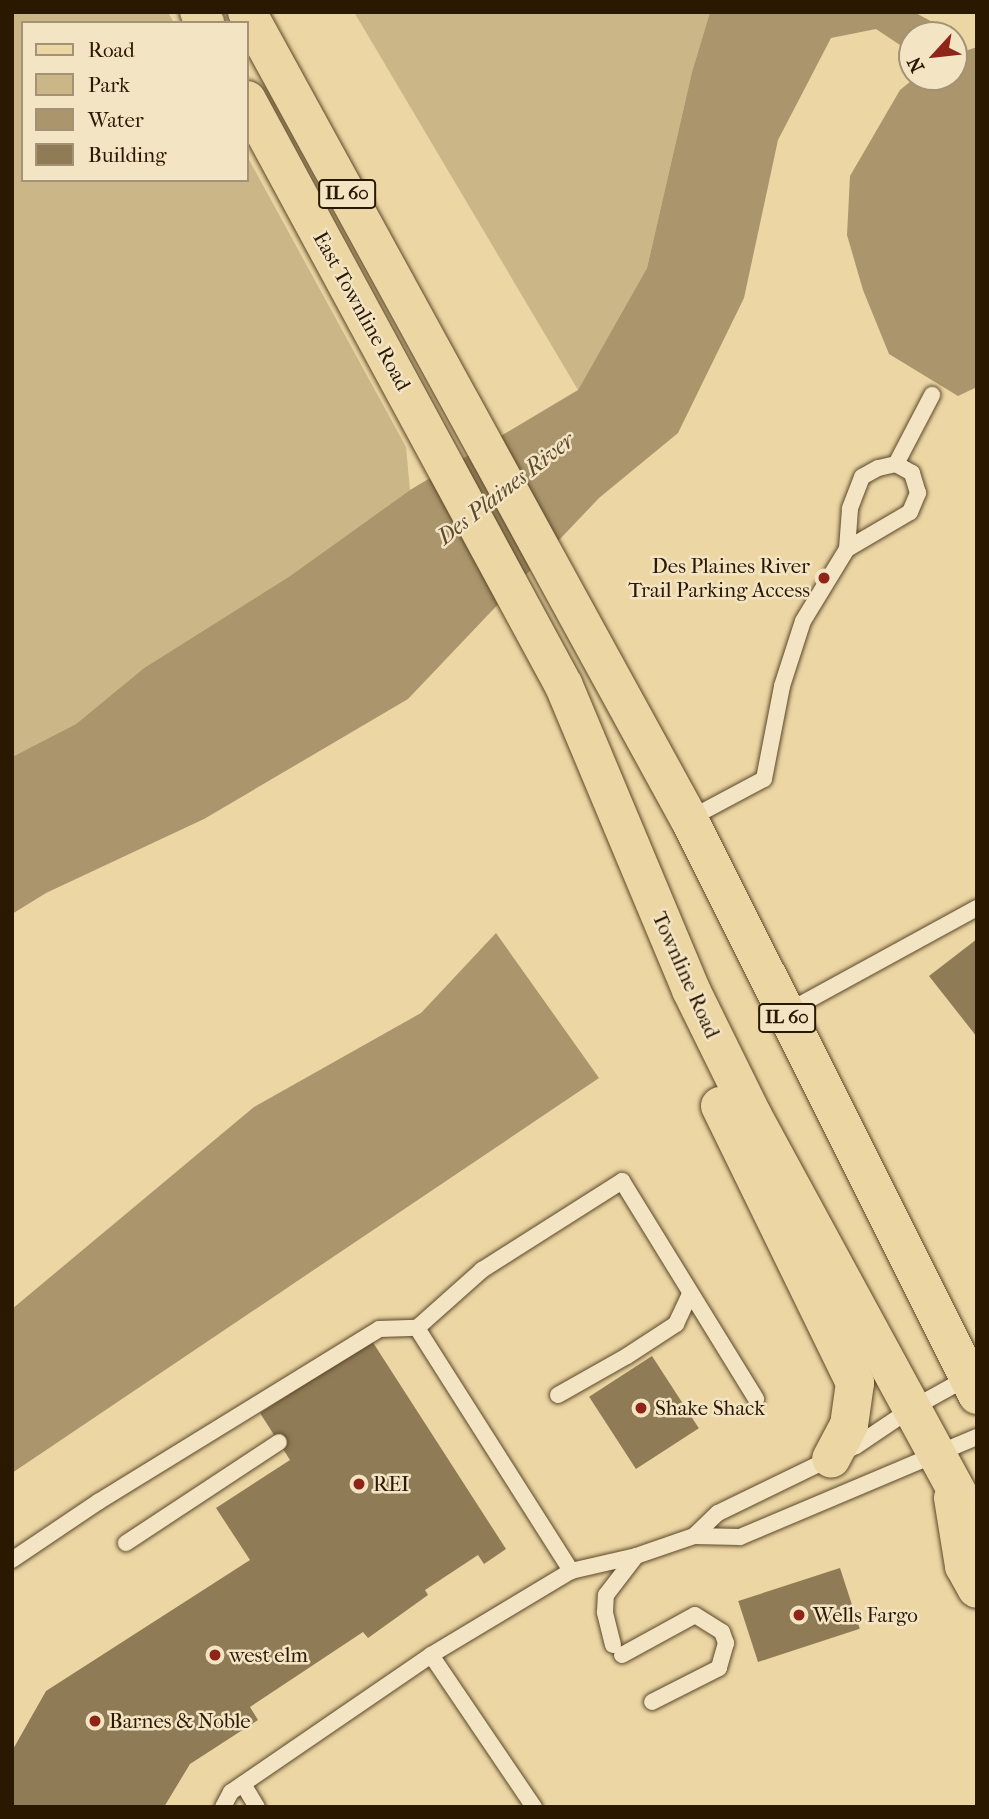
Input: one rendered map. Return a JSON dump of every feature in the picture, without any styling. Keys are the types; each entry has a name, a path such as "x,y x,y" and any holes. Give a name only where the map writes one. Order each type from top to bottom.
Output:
{"main road":[{"name":"East Townline Road","path":"247,12 689,819"},
{"name":"East Townline Road","path":"248,102 417,411"},
{"name":"Townline Road","path":"417,411 564,686 691,990 752,1114 977,1528"},
{"name":"IL 60","path":"689,819 974,1382"},
{"path":"691,990 695,1052 855,1383 849,1425 831,1459"},
{"path":"944,1468 964,1566 977,1589"}],"lane":[{"path":"896,464 932,395"},
{"path":"689,819 764,779 792,649 803,621 847,550 910,512 919,493 912,473 896,464 878,468 862,477 850,509 847,550"},
{"path":"785,1013 977,908"},
{"path":"12,1560 98,1502 379,1329 417,1328 482,1270 622,1181 757,1399"},
{"path":"558,1395 627,1356 676,1324 690,1294"},
{"path":"417,1328 571,1571"},
{"path":"694,1536 718,1514 831,1459 911,1409 974,1382"},
{"path":"223,1807 231,1792 431,1654 571,1571 636,1556 694,1536 740,1537 944,1468 977,1437"},
{"path":"126,1543 279,1442"},
{"path":"636,1556 606,1595 606,1612 618,1650 695,1615 722,1632 726,1643 719,1668 652,1702"},
{"path":"431,1654 534,1807"},
{"path":"243,1784 257,1807"}],"green space":[{"path":"12,12 168,12 173,21 21,21 21,182 248,182 248,158 406,447 410,490 290,576 144,668 76,724 12,757"},
{"path":"354,12 710,12 692,72 647,268 578,390"}],"water":[{"name":"Des Plaines River","path":"710,12 914,12 930,21 898,21 898,44 876,29 831,38 778,140 744,298 678,433 599,498 408,699 204,819 46,893 12,914 12,757 76,724 144,668 290,576 410,490 578,390 647,268 692,72"},
{"path":"977,47 977,387 958,396 889,354 863,290 847,235 850,176 899,91 968,91 968,50"},
{"path":"496,933 599,1078 12,1473 12,1309 254,1107 421,1013"}],"building":[{"path":"977,939 977,1037 929,976"},
{"path":"372,1341 506,1549 484,1564 478,1555 425,1590 428,1595 368,1638 363,1632 250,1707 258,1720 190,1764 164,1807 12,1807 12,1751 46,1691 250,1560 216,1508 290,1460 260,1413"},
{"name":"Shake Shack","path":"652,1356 699,1428 636,1469 589,1397"},
{"name":"Wells Fargo","path":"840,1568 860,1629 758,1662 738,1601"}],"place":[{"name":"Des Plaines River Trail Parking Access","path":"824,578"},
{"name":"Shake Shack","path":"641,1408"},
{"name":"REI","path":"359,1484"},
{"name":"Wells Fargo","path":"799,1615"},
{"name":"west elm","path":"215,1655"},
{"name":"Barnes & Noble","path":"95,1721"}]}
